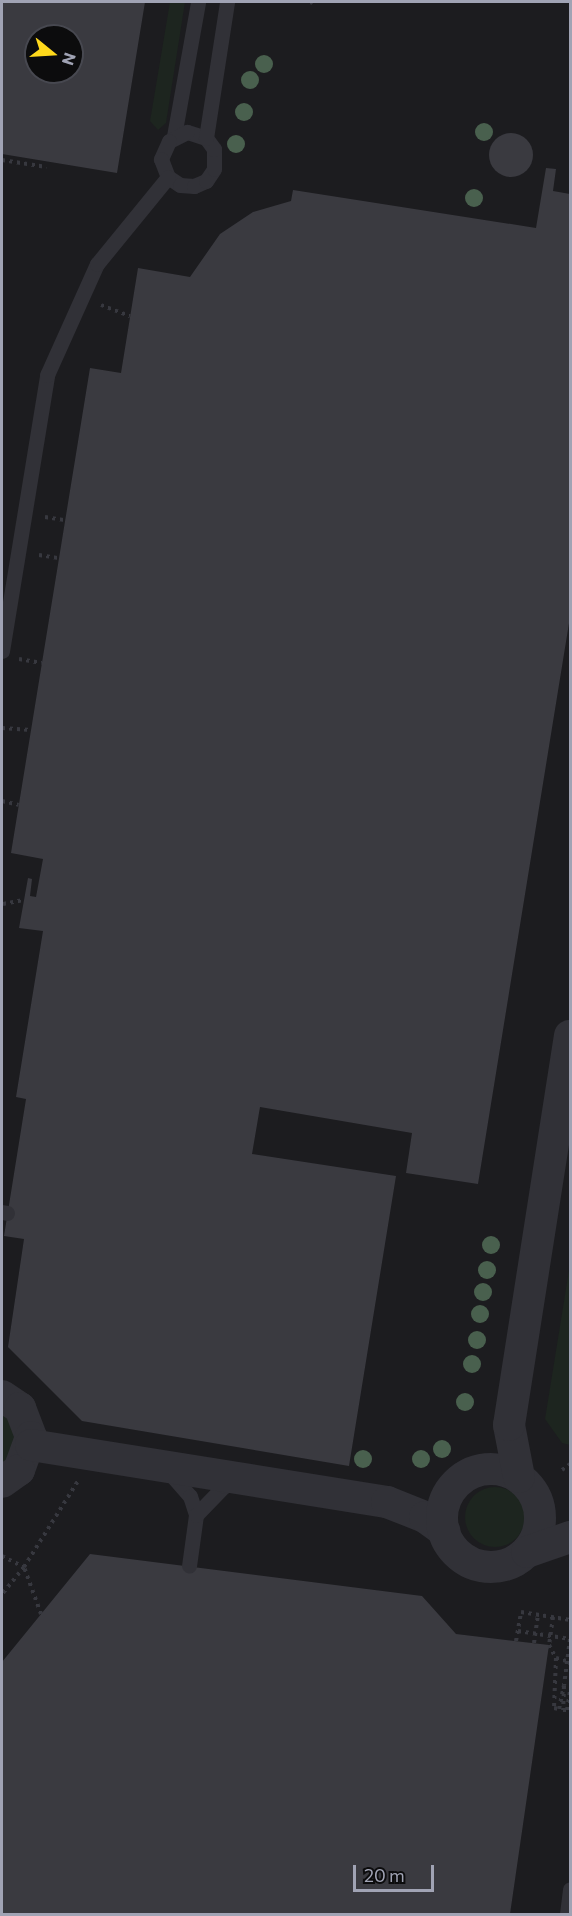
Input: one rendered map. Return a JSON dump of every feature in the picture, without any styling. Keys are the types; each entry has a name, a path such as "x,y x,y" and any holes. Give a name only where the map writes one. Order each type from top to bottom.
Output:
{"street":[{"path":"527,1552 539,1525 509,1425 570,1036"},
{"path":"2,1396 26,1417 31,1445 19,1470 2,1482"},
{"path":"444,1531 443,1508 509,1425"},
{"path":"31,1445 387,1502 424,1517 444,1531 459,1556 479,1566 501,1566 527,1552 570,1538"},
{"path":"387,1502 428,1496 465,1479 497,1470 527,1487 570,1521"}],"lane":[{"path":"198,2 174,136 162,152 162,167 168,177 187,187 206,180 214,169 216,156 206,138 227,2"},
{"path":"174,136 187,132 206,138"},
{"path":"2,651 47,375 97,264 168,177"},
{"path":"161,1466 180,1481 190,1496 196,1515 189,1566"},
{"path":"196,1515 224,1486 247,1479"},
{"path":"567,1914 570,1889"}],"path":[{"path":"2,160 45,167"},
{"path":"101,305 130,316"},
{"path":"2,728 31,730"},
{"path":"2,801 19,804"},
{"path":"3,904 24,900"},
{"path":"562,1470 570,1464"},
{"path":"2,1594 24,1567 80,1479"},
{"path":"2,1556 24,1567 41,1614"},
{"path":"516,1641 520,1612 570,1620"},
{"path":"534,1643 538,1615"},
{"path":"518,1631 535,1634 550,1636 570,1639 569,1661 559,1709 554,1708 556,1658 549,1645 550,1636 553,1617"},
{"path":"556,1658 569,1661"},
{"path":"564,1686 563,1710 567,1710 570,1690"}],"shaded area":[{"path":"2,2 570,2 570,1914 2,1914"},
{"path":"170,2 185,2 166,123 158,130 150,121"},
{"path":"570,1264 570,1445 562,1443 545,1419"},
{"path":"2,1413 16,1429 13,1454 2,1465"},
{"path":"495,1487 507,1489 520,1500 525,1517 523,1529 512,1542 495,1547 483,1545 470,1534 465,1517 467,1505 478,1492"}],"building":[{"path":"2,2 145,2 117,173 2,154"},
{"path":"511,133 520,134 527,139 532,146 532,164 527,171 520,176 511,177 502,176 495,171 490,164 489,155 490,146 495,139 502,134"},
{"path":"546,168 556,169 553,191 570,194 570,617 478,1184 406,1173 412,1133 260,1107 252,1154 396,1176 349,1466 82,1421 8,1347 24,1239 4,1236 26,1099 16,1097 43,931 19,928 28,878 32,879 30,896 36,897 43,859 11,853 90,368 121,373 138,268 190,277 220,234 253,212 291,201 293,190 536,228"},
{"path":"90,1554 422,1596 456,1634 549,1645 510,1914 2,1914 2,1662"}]}
